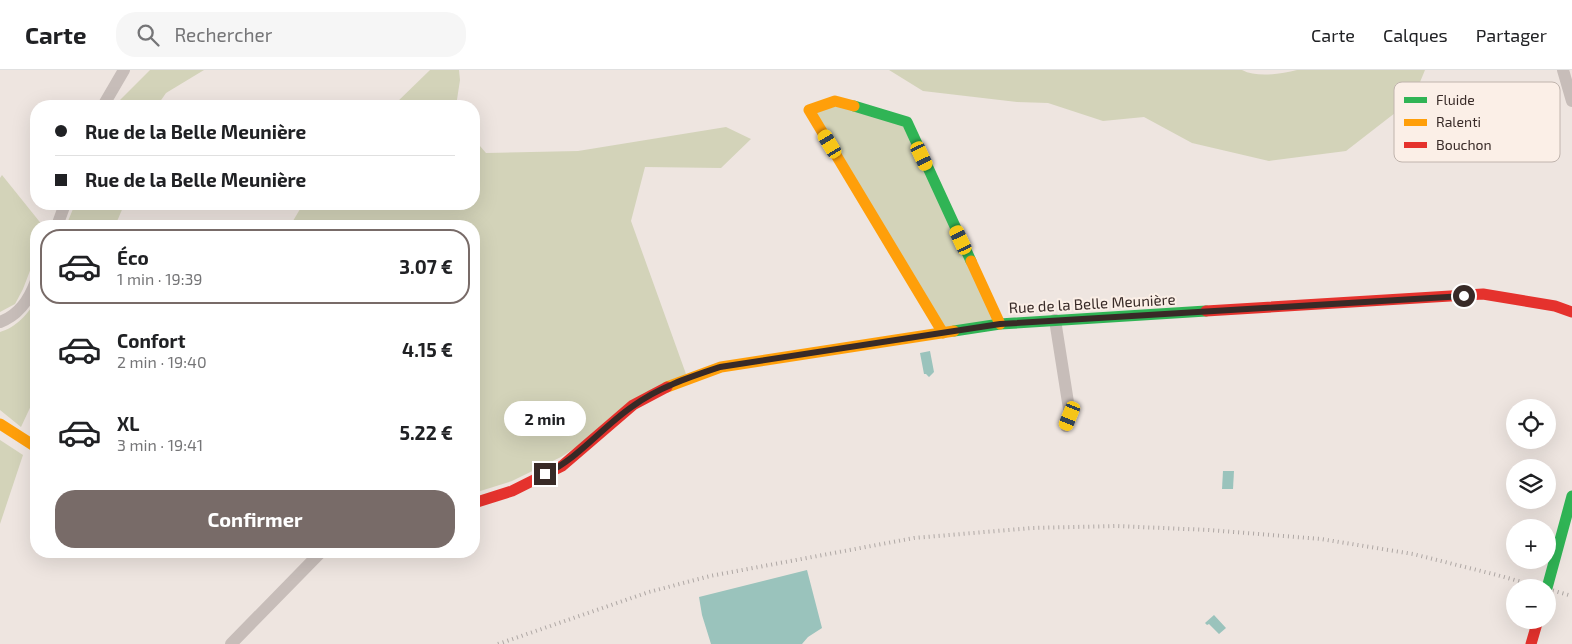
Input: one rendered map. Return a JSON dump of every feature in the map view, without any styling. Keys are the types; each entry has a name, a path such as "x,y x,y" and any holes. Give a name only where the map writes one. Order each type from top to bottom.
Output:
{"street":[{"path":"106,100 124,70"},
{"path":"1563,70 1572,101"},
{"path":"943,333 809,110 835,101 907,122 1000,324"},
{"name":"Rue de la Belle Meunière","path":"480,501 512,491 562,466 633,405 663,388 720,367 1000,324 1055,320 1483,294 1555,306 1572,312"},
{"path":"0,322 10,317 22,307 30,295"},
{"path":"1055,320 1070,416 1066,426"},
{"path":"0,424 30,444"},
{"path":"1549,579 1572,496"},
{"path":"231,644 315,558"},
{"path":"1531,644 1535,629"}],"green space":[{"path":"150,70 204,70 166,93 161,100 120,100"},
{"path":"430,70 459,70 460,80 457,100 399,100"},
{"path":"889,70 1242,70 1262,75 1297,70 1425,70 1420,82 1394,82 1394,114 1346,151 1269,161 1192,143 1144,117 1103,121 1048,103 1017,102 923,91"},
{"path":"835,101 907,122 1000,324 943,333 809,110"},
{"path":"726,127 751,139 721,168 645,167 631,221 686,374 561,457 512,481 480,491 480,220 294,220 299,210 480,210 480,146 486,153 578,151"},
{"path":"2,175 38,220 30,220 30,271 23,289 15,304 0,312 0,178"},
{"path":"73,210 122,210 118,220 68,220"},
{"path":"30,310 30,408 21,427 0,410 0,332 11,327"},
{"path":"0,440 23,455 0,524"}],"water":[{"path":"930,351 934,372 929,377 924,374 920,353"},
{"path":"1223,471 1234,471 1233,489 1222,489"},
{"path":"807,570 822,628 808,637 802,644 711,644 702,615 699,597"},
{"path":"1214,615 1226,628 1219,634 1209,624 1205,623"}],"railway":[{"path":"498,644 649,592 710,576 914,538 1032,528 1116,526 1209,530 1321,539 1413,554 1511,579"},
{"path":"1556,591 1572,596"}],"traffic: fast":[{"path":"854,106 907,122 971,261"},
{"path":"954,331 1000,324 1206,311"},
{"path":"1549,579 1572,496"}],"traffic: slow":[{"path":"854,106 835,101 809,110 943,333"},
{"path":"971,261 1000,324"},
{"path":"667,387 721,367 954,331"},
{"path":"0,424 30,443"}],"traffic: jam":[{"path":"1206,311 1483,294 1555,306 1572,312"},
{"path":"480,501 512,491 562,466 633,405 667,387"},
{"path":"1531,644 1535,629"}],"route":[{"path":"545,474 562,466 633,405 663,388 720,367 1000,324 1464,296"}]}
